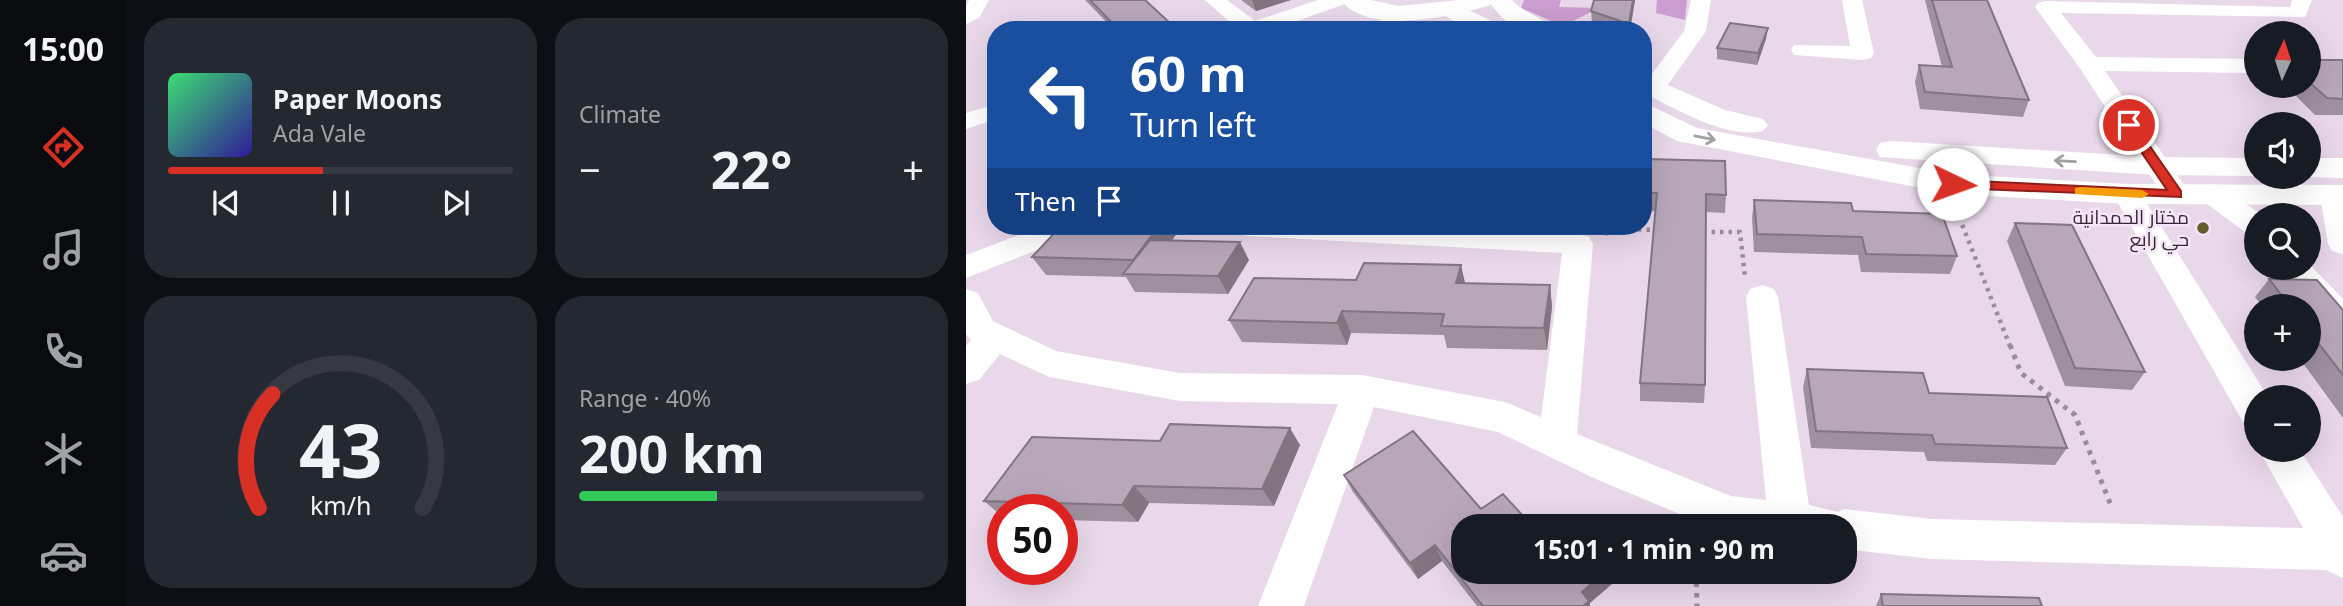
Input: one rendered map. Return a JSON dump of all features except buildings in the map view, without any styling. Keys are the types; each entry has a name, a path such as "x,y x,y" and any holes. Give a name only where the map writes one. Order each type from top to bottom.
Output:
{"main road":[{"path":"1353,0 1371,8 1400,13 1452,9 1482,0"},
{"path":"1500,0 1513,16 1523,21"},
{"path":"1452,9 1474,21"},
{"path":"1652,96 1716,117 1856,148 1964,157 2156,166 2244,167"},
{"path":"1652,99 1688,135 1945,183 2127,194 2213,195 2340,186"},
{"path":"2321,175 2340,186"}],"street":[{"path":"966,18 972,14 979,0"},
{"path":"1215,0 1241,21"},
{"path":"1275,21 1338,0"},
{"path":"1652,87 1695,31 1701,0"},
{"path":"1802,50 1863,53 1853,0"},
{"path":"2177,194 2089,64 2045,7 2175,5 2298,13 2302,0"},
{"path":"1391,21 1400,13"},
{"path":"2089,64 2244,66"},
{"path":"966,121 987,114"},
{"path":"2340,186 2343,244"},
{"path":"2127,194 2244,391"},
{"path":"2213,195 2244,217"},
{"path":"966,267 1046,235"},
{"path":"1412,235 1578,244 1558,443"},
{"path":"2306,280 2343,320"},
{"path":"1762,297 1789,514"},
{"path":"966,301 981,330 1049,363 1180,387 1362,390 1505,418 1612,468 1727,514"},
{"path":"966,370 994,337"},
{"path":"1280,606 1362,390"},
{"path":"2285,462 2341,552"},
{"path":"1857,530 1932,539 2341,552"}],"path":[{"path":"1945,183 2021,373 2075,415 2127,544"},
{"path":"1652,230 1672,231"},
{"path":"1699,231 1740,232 1745,278 1762,297"},
{"path":"1578,244 1602,235"},
{"path":"1696,584 1697,606"}],"shaded area":[{"path":"1524,0 1561,0 1559,7 1599,8 1573,21 1551,21 1521,8"},
{"path":"1657,0 1687,0 1685,20 1656,13"}],"slow traffic":[{"path":"2080,191 2142,194"}],"place":[{"name":"مختار الحمدانية حي رابع","path":"2203,228"}],"route":[{"path":"1953,184 2127,194 2177,194 2129,125"}]}
